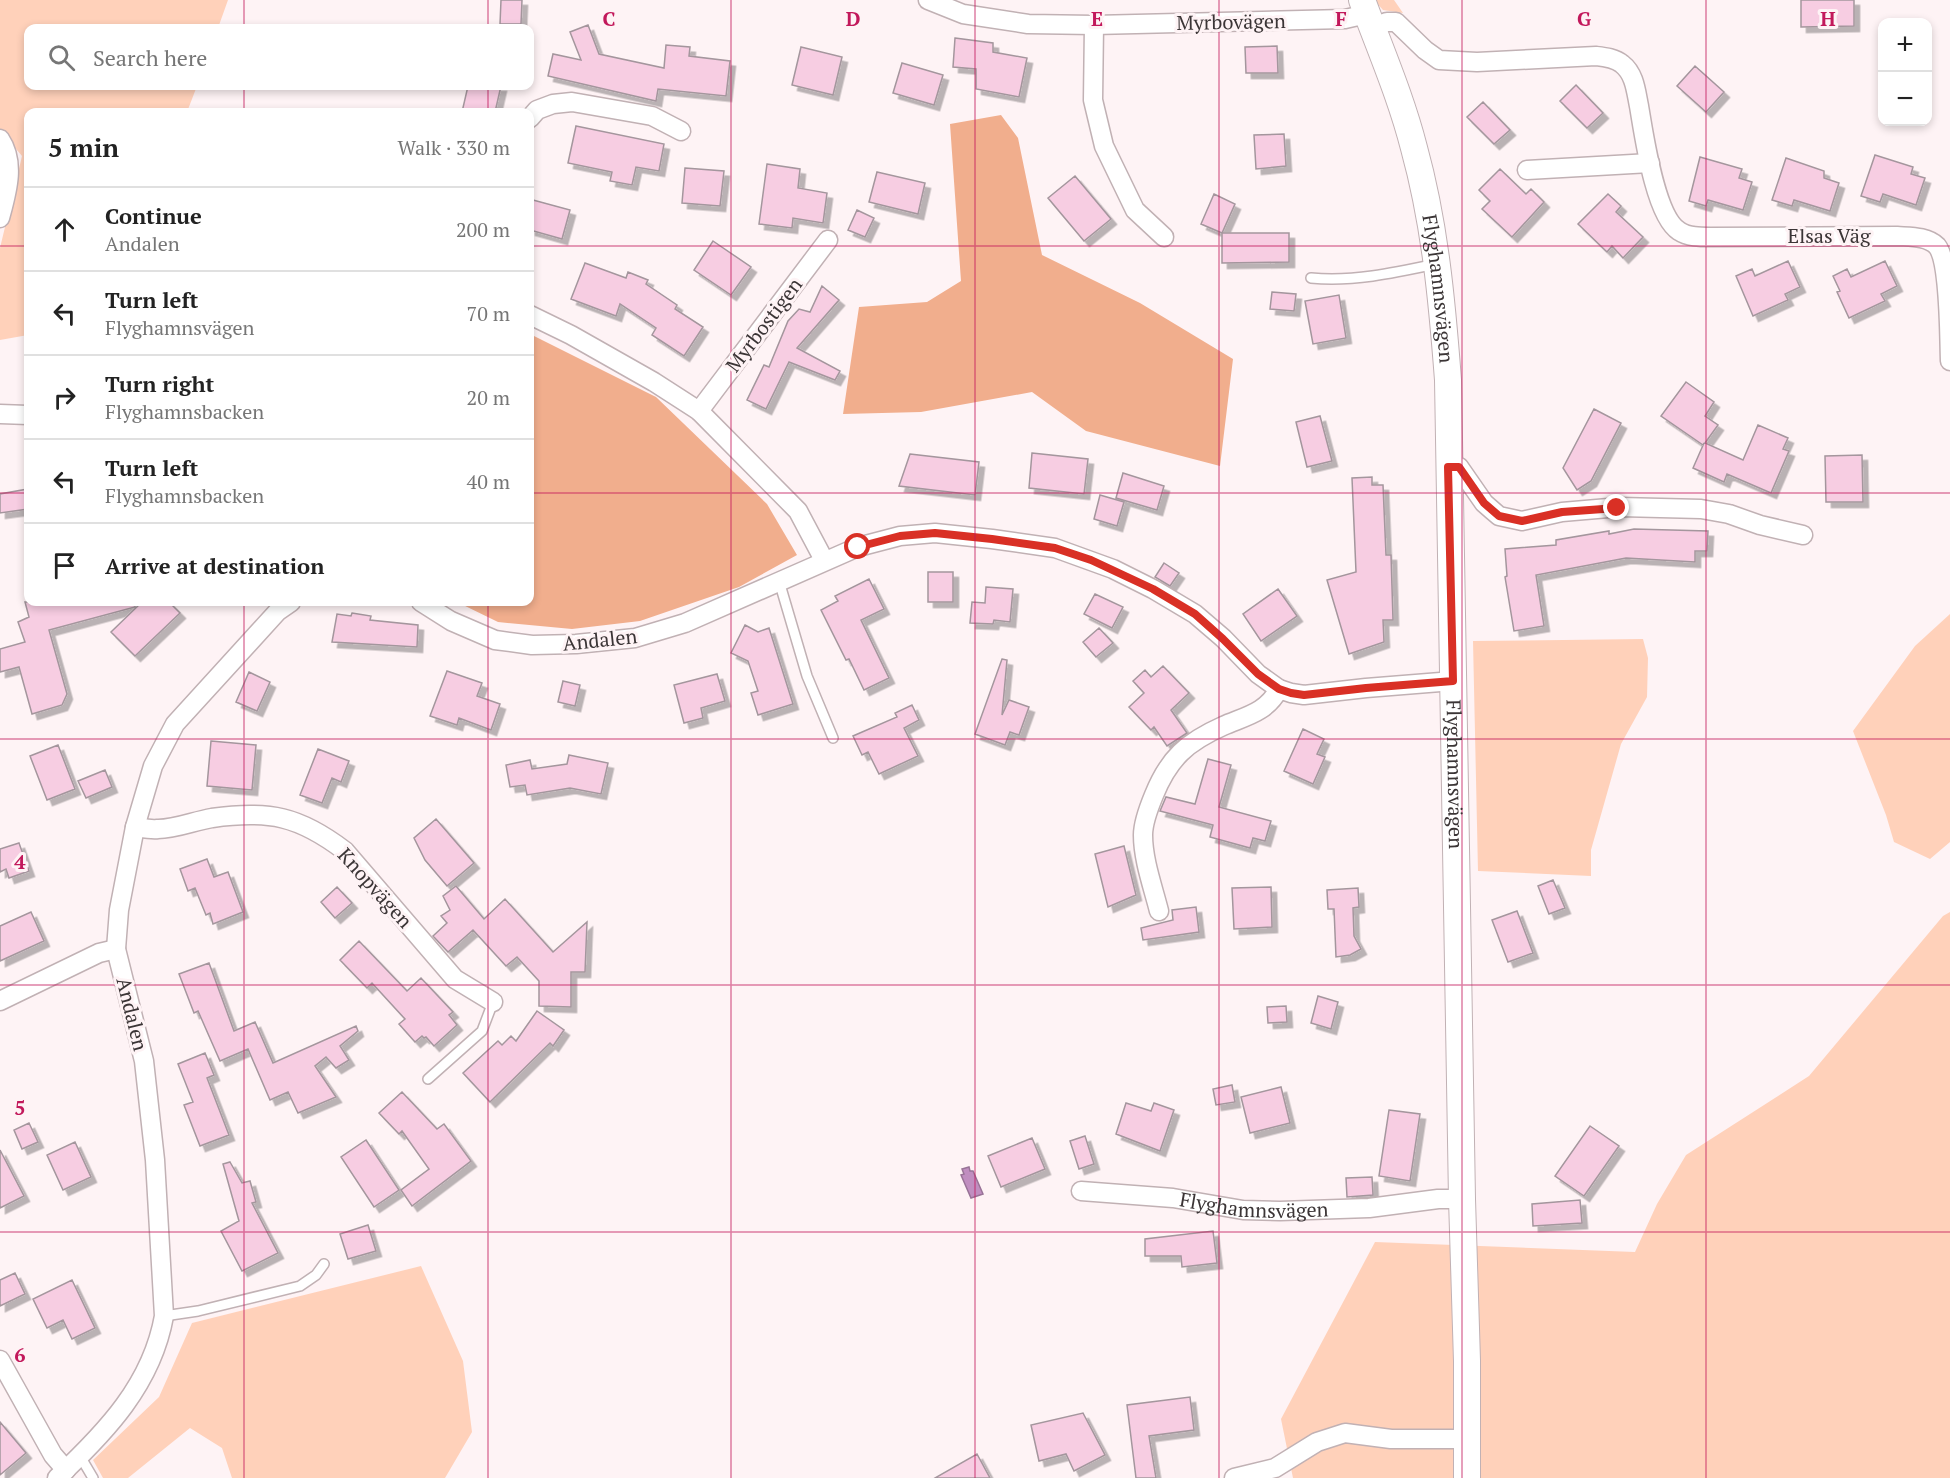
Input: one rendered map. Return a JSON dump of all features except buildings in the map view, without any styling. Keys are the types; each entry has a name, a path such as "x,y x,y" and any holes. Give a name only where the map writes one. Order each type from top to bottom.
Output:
{"street":[{"name":"Myrbovägen","path":"928,0 963,14 1028,24 1094,25 1345,19 1367,14"},
{"name":"Elsas Väg","path":"1367,14 1387,22 1396,22 1439,60 1456,62 1596,56 1611,58 1623,64 1633,78 1662,209 1670,223 1680,232 1692,236 1921,237 1937,246 1946,272 1950,361"},
{"name":"Flyghamnsvägen","path":"1367,14 1414,147 1438,263 1448,380 1467,1478"},
{"path":"1094,25 1093,100 1104,146 1135,210 1164,237"},
{"path":"534,113 537,110 554,104 572,102 652,116 681,131"},
{"path":"0,139 8,155 9,170 0,218"},
{"path":"1527,170 1650,163"},
{"name":"Myrbostigen","path":"699,411 828,240"},
{"path":"534,317 654,382 699,411 798,511 824,560"},
{"path":"0,414 24,415"},
{"path":"1448,467 1459,467 1484,503 1499,516 1522,521 1562,512 1620,507 1701,509 1803,535"},
{"name":"Andalen","path":"427,606 451,621 495,640 532,645 576,644 635,638 685,623 858,547 900,536 935,533 1055,548 1113,569 1195,614 1258,674 1279,689 1304,695 1453,681"},
{"name":"Andalen","path":"0,1360 62,1474 124,1406 142,1379 160,1336 164,1316 155,1160 144,1061 116,949 119,910 135,827 153,766 176,724 278,611 285,606"},
{"path":"1160,912 1144,851 1143,833 1148,811 1161,777 1178,754 1200,736 1261,710 1272,701 1279,689"},
{"name":"Knopvägen","path":"135,827 158,830 212,818 258,813 292,820 325,836 345,851 455,979 493,1002"},
{"path":"0,1001 99,953 116,949"},
{"name":"Flyghamnsvägen","path":"1081,1191 1173,1198 1243,1210 1280,1211 1369,1208 1438,1199 1462,1199"},
{"path":"1234,1478 1275,1468 1317,1442 1345,1433 1391,1439 1468,1439"}],"lane":[{"path":"1311,278 1336,280 1368,277 1438,263"},
{"path":"779,581 807,676 833,738"},
{"name":"Knopvägen","path":"428,1079 482,1031 493,1002"},
{"path":"164,1316 198,1311 300,1286 316,1275 324,1264"},
{"path":"80,1456 93,1478"}],"shaded area":[{"path":"0,0 228,0 219,24 24,24 24,90 195,90 189,108 24,108 24,336 0,340 0,248 22,156 0,130"},
{"path":"1374,0 1394,0 1403,13 1383,10"},
{"path":"1001,115 1018,138 1042,255 1140,303 1233,359 1220,466 1086,431 1032,392 921,412 843,414 859,307 927,302 961,281 950,124"},
{"path":"534,336 656,397 767,504 797,555 739,587 640,621 572,629 498,622 465,606 534,606"},
{"path":"1950,614 1950,842 1930,859 1894,842 1886,815 1853,731 1915,646"},
{"path":"1643,639 1648,658 1647,697 1621,744 1591,850 1591,876 1478,871 1473,641"},
{"path":"1950,912 1950,1478 1293,1478 1281,1419 1375,1242 1635,1252 1657,1204 1686,1155 1809,1076 1943,916"},
{"path":"969,1167 983,1194 971,1198 961,1175 964,1174 962,1169"},
{"path":"421,1266 463,1361 472,1432 445,1478 232,1478 222,1448 190,1428 128,1478 103,1478 93,1460 159,1397 192,1323"}],"route":[{"path":"858,547 900,536 935,533 1055,548 1113,569 1173,600 1195,614 1258,674 1279,689 1304,695 1453,681 1448,467 1459,467 1484,503 1499,516 1522,521 1562,512 1617,508"}]}
